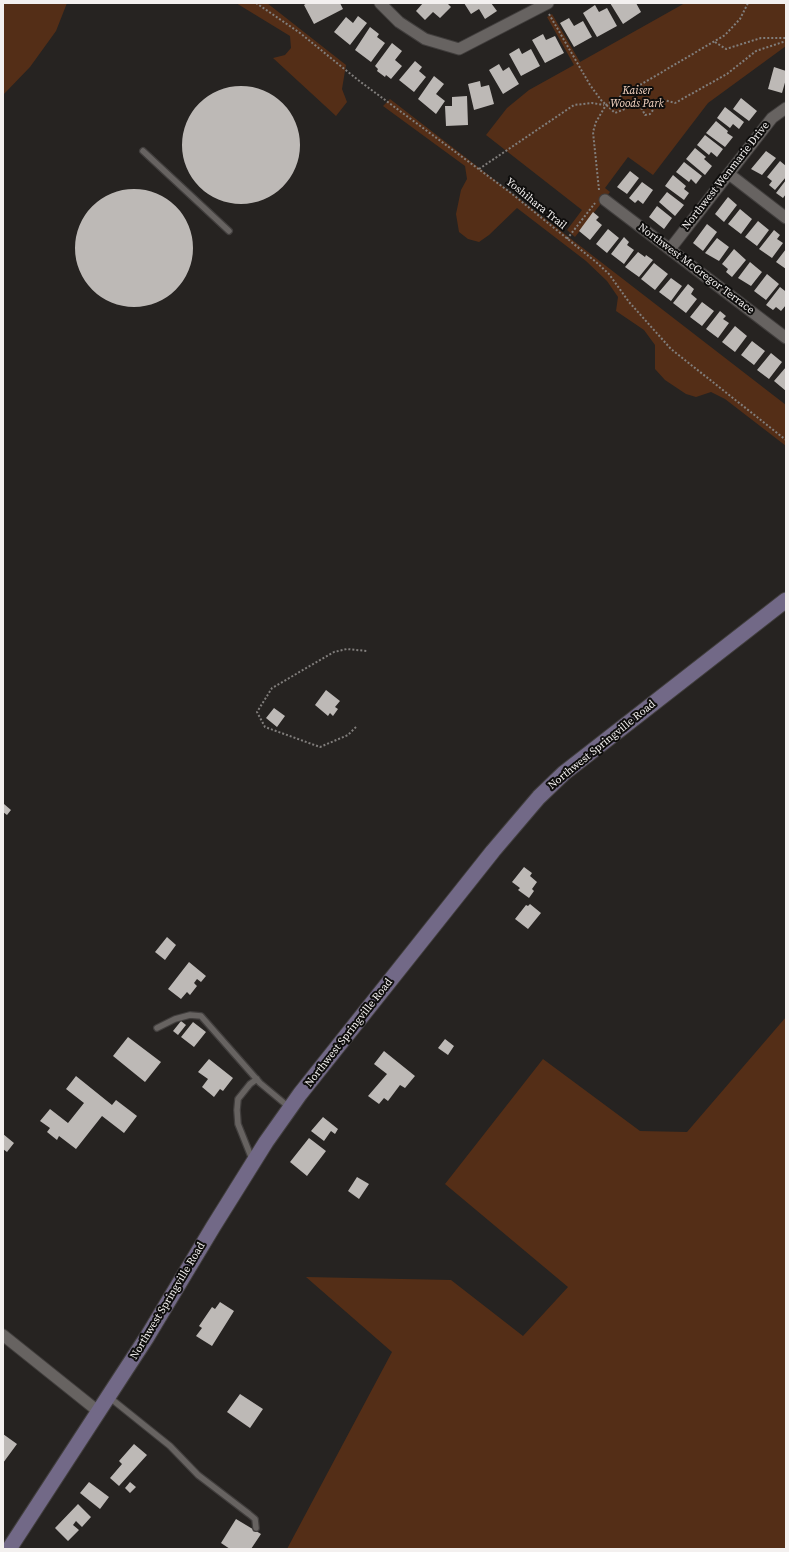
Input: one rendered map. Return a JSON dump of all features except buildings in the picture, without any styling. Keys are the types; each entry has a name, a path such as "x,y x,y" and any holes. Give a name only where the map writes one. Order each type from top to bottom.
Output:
{"street":[{"path":"380,3 400,22 425,39 459,49 545,4"},
{"name":"Northwest Wenmarie Drive","path":"670,249 772,118 786,108"},
{"path":"729,174 786,218"},
{"name":"Northwest McGregor Terrace","path":"601,198 786,338"},
{"name":"Northwest Springville Road","path":"9,1549 109,1397 253,1162 290,1108 488,857 539,797 581,759 786,600"},
{"path":"3,1335 99,1412"}],"lane":[{"path":"143,151 229,232"},
{"path":"157,1028 175,1019 190,1015 201,1016 257,1079 290,1108"},
{"path":"253,1162 238,1124 237,1110 238,1098 250,1084 257,1079"},
{"path":"109,1397 170,1446 198,1475 255,1519 256,1528"}],"path":[{"name":"Yoshihara Trail","path":"256,3 300,33 358,80 479,169 603,268 629,302 672,349 786,440"},
{"path":"567,239 601,198 593,132 596,122 606,105 715,42 733,28 740,19 748,3"},
{"path":"545,4 590,85 614,113 635,105 642,108 645,115 650,114 661,102 668,100 675,103 727,74 756,51 786,39"},
{"path":"715,42 726,49 761,38 786,39"},
{"path":"479,169 526,138 551,119 574,105 592,103 606,105"},
{"path":"356,727 348,735 320,747 265,727 257,712 272,688 334,652 347,649 367,651"}],"green space":[{"path":"3,3 67,3 56,31 30,67 3,95"},
{"path":"236,3 267,3 346,65 342,89 347,102 336,116 273,58 285,55 291,48 290,36"},
{"name":"Kaiser Woods Park","path":"685,3 786,3 786,46 708,103 653,175 628,157 605,188 610,192 575,237 567,230 582,210 486,135 507,108 529,90 574,65 547,17 552,14 580,62"},
{"path":"390,99 786,405 786,446 725,399 711,392 696,397 686,394 665,380 655,369 655,345 644,330 616,311 618,297 607,281 586,261 517,208 489,235 479,242 468,239 459,232 456,214 461,190 467,179 465,166 383,106"},
{"path":"786,1017 786,1549 287,1549 392,1352 306,1277 451,1280 523,1336 568,1287 445,1184 543,1059 640,1131 687,1132"}]}
